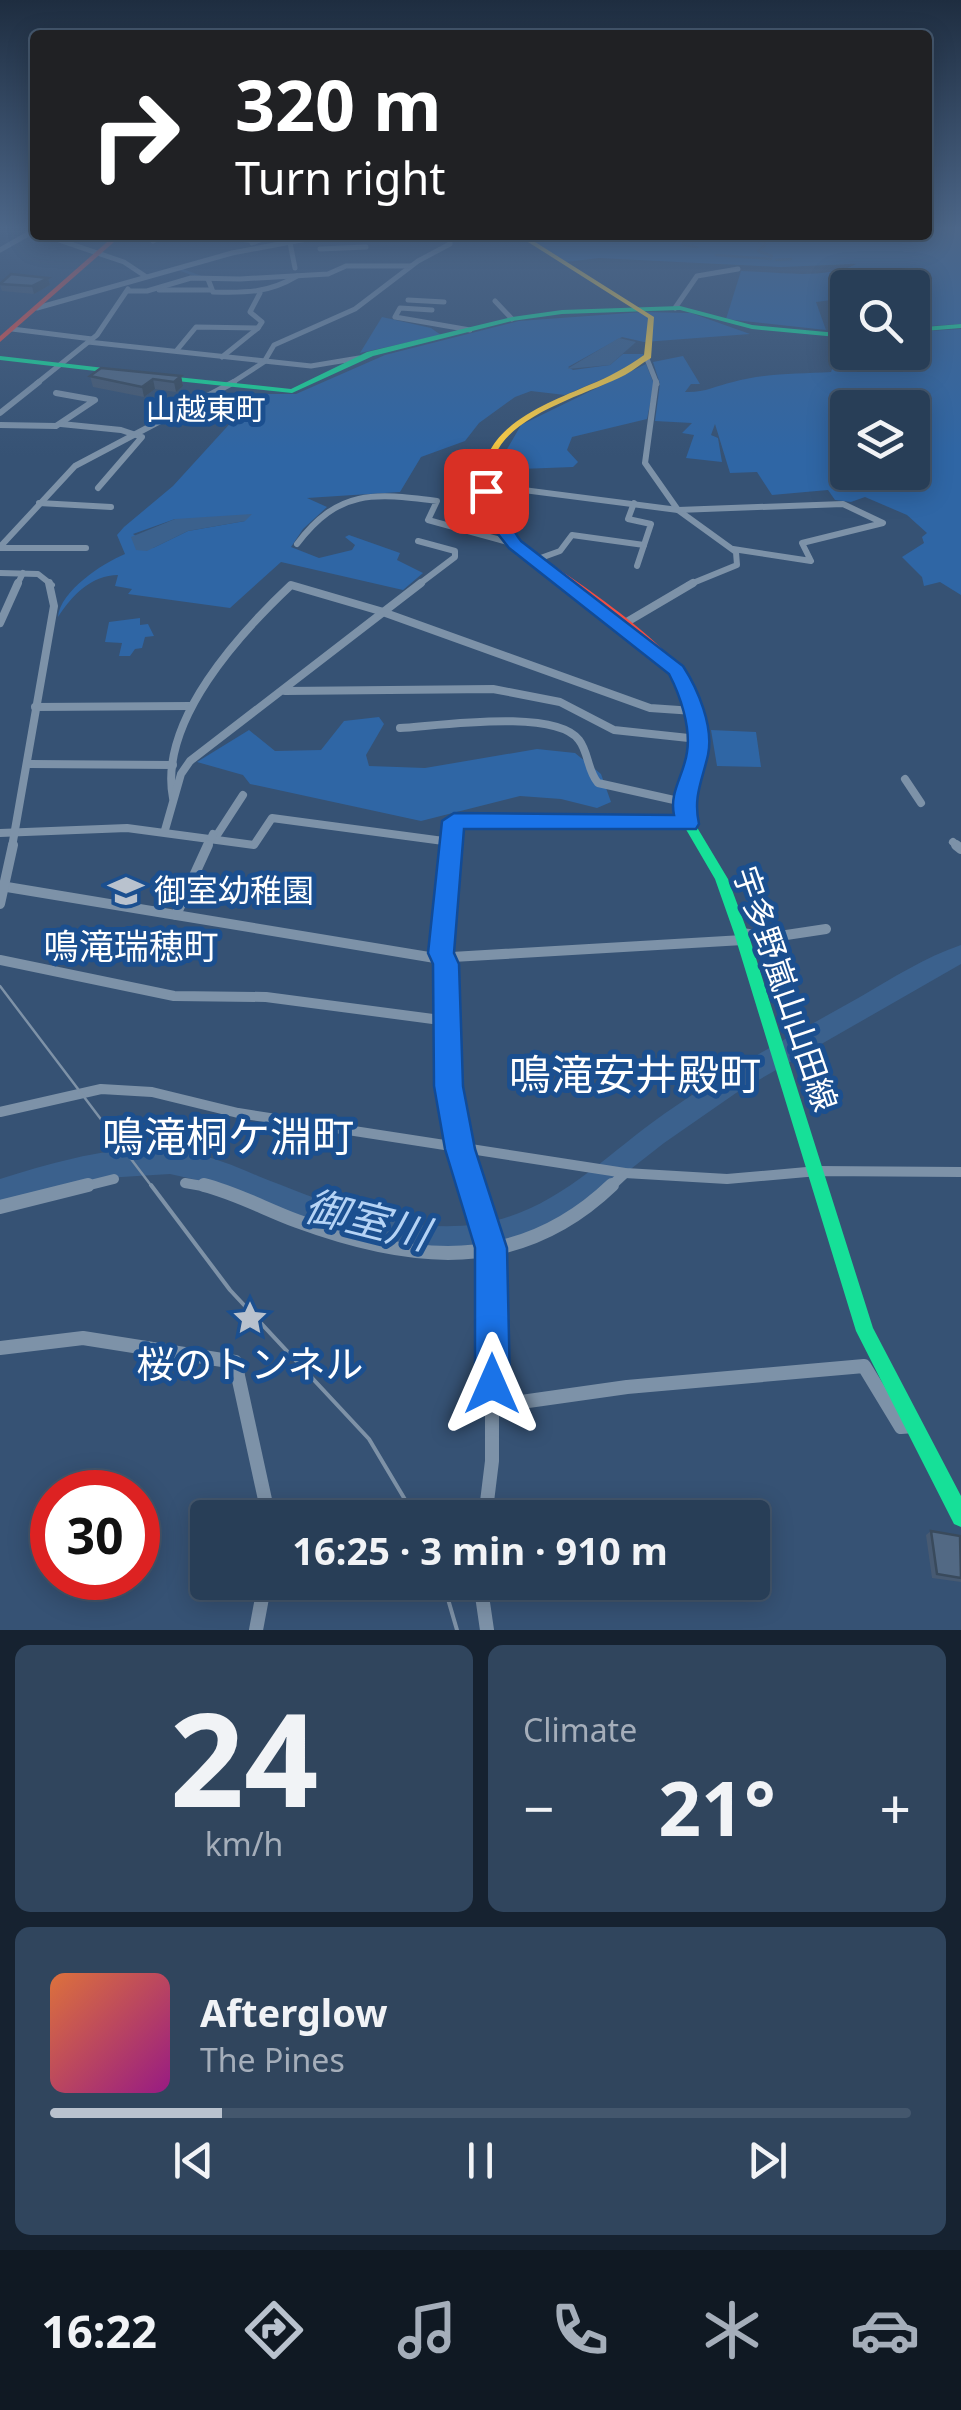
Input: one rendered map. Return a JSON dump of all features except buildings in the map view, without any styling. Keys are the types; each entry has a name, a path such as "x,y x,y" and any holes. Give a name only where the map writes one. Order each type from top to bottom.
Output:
{"main road":[{"path":"4,335 40,304"},
{"path":"636,304 651,317 647,360 522,418 506,436 485,485 498,524 515,544 676,670 694,711 698,739 697,764 682,802"},
{"path":"145,376 292,391 359,358 512,319 675,308 752,328 830,334"},
{"path":"930,329 961,326"},
{"path":"0,358 128,373"},
{"name":"宇多野嵐山山田線","path":"682,802 688,824 720,878 742,936 866,1331 961,1518"}],"street":[{"path":"36,308 49,304"},
{"path":"0,414 90,341 108,324 120,304"},
{"path":"222,357 262,322 250,312 254,304"},
{"path":"0,548 75,466 227,386 264,362 274,345 360,304"},
{"path":"424,322 438,304"},
{"path":"499,304 512,319"},
{"path":"675,308 678,304"},
{"path":"432,310 400,308 395,318 470,330"},
{"path":"177,350 196,328 258,328"},
{"path":"4,335 310,366 359,358"},
{"path":"485,485 678,510 843,504 883,523 802,544 811,561 733,549 678,510 645,463 657,384 656,372 647,360"},
{"path":"56,394 96,400 61,424"},
{"path":"155,403 184,410"},
{"path":"0,424 61,424 140,435"},
{"path":"98,488 140,435"},
{"path":"297,544 308,526 334,505 360,494 437,501 428,520 515,544"},
{"path":"39,503 110,507"},
{"path":"634,503 629,520 651,524 637,566"},
{"path":"535,560 560,551 572,535 644,545"},
{"path":"165,830 173,798 190,762 455,556 455,552 418,541"},
{"path":"0,548 86,548"},
{"path":"620,626 704,576 732,570 738,561 733,549"},
{"path":"0,573 42,576 54,591 35,706 30,764 14,830 7,888 0,904"},
{"path":"0,623 23,573"},
{"path":"173,798 173,765 190,706 235,636 292,584 380,611 650,708 694,711"},
{"path":"283,691 493,689 560,702 614,730 698,739"},
{"path":"35,706 190,706"},
{"path":"400,728 509,724 569,731 582,743 590,777 598,783 682,802"},
{"path":"30,764 173,765"},
{"path":"905,779 921,803"},
{"path":"176,915 215,835 243,795"},
{"path":"0,833 165,830 215,835 254,845 272,818 450,842"},
{"path":"486,1500 493,1406 491,1250 460,1149 448,1086 443,957 454,821 688,824"},
{"path":"961,840 953,842 961,849"},
{"path":"7,888 443,957 774,936 826,929"},
{"path":"0,960 174,996 266,997 448,1021"},
{"path":"0,1112 81,1091 152,1092 238,1112 624,1173 727,1179 818,1171 961,1172"},
{"path":"185,1183 210,1186 359,1244 434,1257 491,1250 562,1226 624,1173"},
{"path":"0,1207 114,1179"},
{"path":"0,1348 83,1338 235,1362 265,1500"},
{"path":"493,1406 628,1387 864,1366 901,1427 914,1426"},
{"path":"256,1630 261,1600"},
{"path":"483,1600 487,1630"}],"shaded area":[{"path":"731,304 817,304 826,330 726,319"},
{"path":"930,304 961,304 961,324 930,326"},
{"path":"643,312 691,313 750,334 644,342 622,337 568,367 573,370 610,365 623,354 644,354 638,364 565,395 531,391 515,397 479,423 465,441 421,457 400,492 307,498 327,507 303,529 291,547 319,558 352,550 355,545 345,537 349,535 400,553 397,560 423,573 403,590 281,562 230,608 128,594 132,589 115,586 118,575 100,578 84,588 58,617 74,588 125,554 117,535 124,527 173,486 257,394 296,394 385,355 519,321","holes":["175,519 245,521 188,531 153,548 133,534"]},
{"path":"382,317 431,328 441,335 360,353"},
{"path":"961,329 961,595 940,582 924,586 922,577 902,557 924,543 922,537 927,533 907,515 865,497 851,502 835,500 828,490 772,495 757,472 730,473 715,424 711,435 718,438 722,462 686,458 694,435 682,433 692,423 655,421 660,384 653,362 683,356 700,384 691,384 685,392 757,377 930,370 930,331"},
{"path":"619,338 636,342 610,365 567,369"},
{"path":"646,364 654,384 647,419 572,437 567,450 578,462 573,467 495,470 521,425"},
{"path":"252,514 245,521 188,531 147,551 136,550 131,537 175,519"},
{"path":"140,618 140,625 148,624 154,636 145,637 142,648 135,649 130,656 119,656 122,643 105,642 109,622"},
{"path":"379,717 384,724 366,755 369,766 425,768 537,749 575,753 601,774 611,802 597,808 561,799 520,796 421,821 250,784 243,775 197,762 249,730 275,751 321,750 344,721"},
{"path":"711,730 756,732 761,767 717,766"}],"waterway":[{"name":"御室川","path":"0,1192 105,1165 170,1162 215,1171 336,1218 391,1234 448,1240 506,1232 554,1213 655,1135 753,1070 961,954"}],"tram line":[{"path":"0,986 153,1188"},
{"path":"151,1185 230,1290 369,1439 405,1500"},
{"path":"448,1600 457,1630"}],"traffic: fast":[{"path":"167,378 292,391 370,354 512,319 562,312 680,308 752,327 830,334"},
{"path":"930,329 961,326"},
{"path":"0,358 113,371"},
{"path":"690,777 683,814 721,879 741,933 865,1331 961,1517"}],"traffic: slow":[{"path":"498,524 487,485 491,455 507,432 532,414 623,372 648,356 651,317 630,304"}],"traffic: jam":[{"path":"0,340 41,304"},
{"path":"498,524 509,539 651,645 683,680 693,702 697,728 690,777"}],"place":[{"name":"御室幼稚園","path":"126,891"},
{"name":"桜のトンネル","path":"250,1318"}],"district":[{"name":"山越東町","path":"206,410"},
{"name":"鳴滝瑞穂町","path":"131,947"},
{"name":"鳴滝安井殿町","path":"635,1075"},
{"name":"鳴滝桐ケ淵町","path":"228,1137"}],"route":[{"path":"486,491 504,534 676,670 690,694 699,750 682,802 688,824 454,821 441,953 446,964 448,1086 460,1149 491,1248 492,1384"}]}
